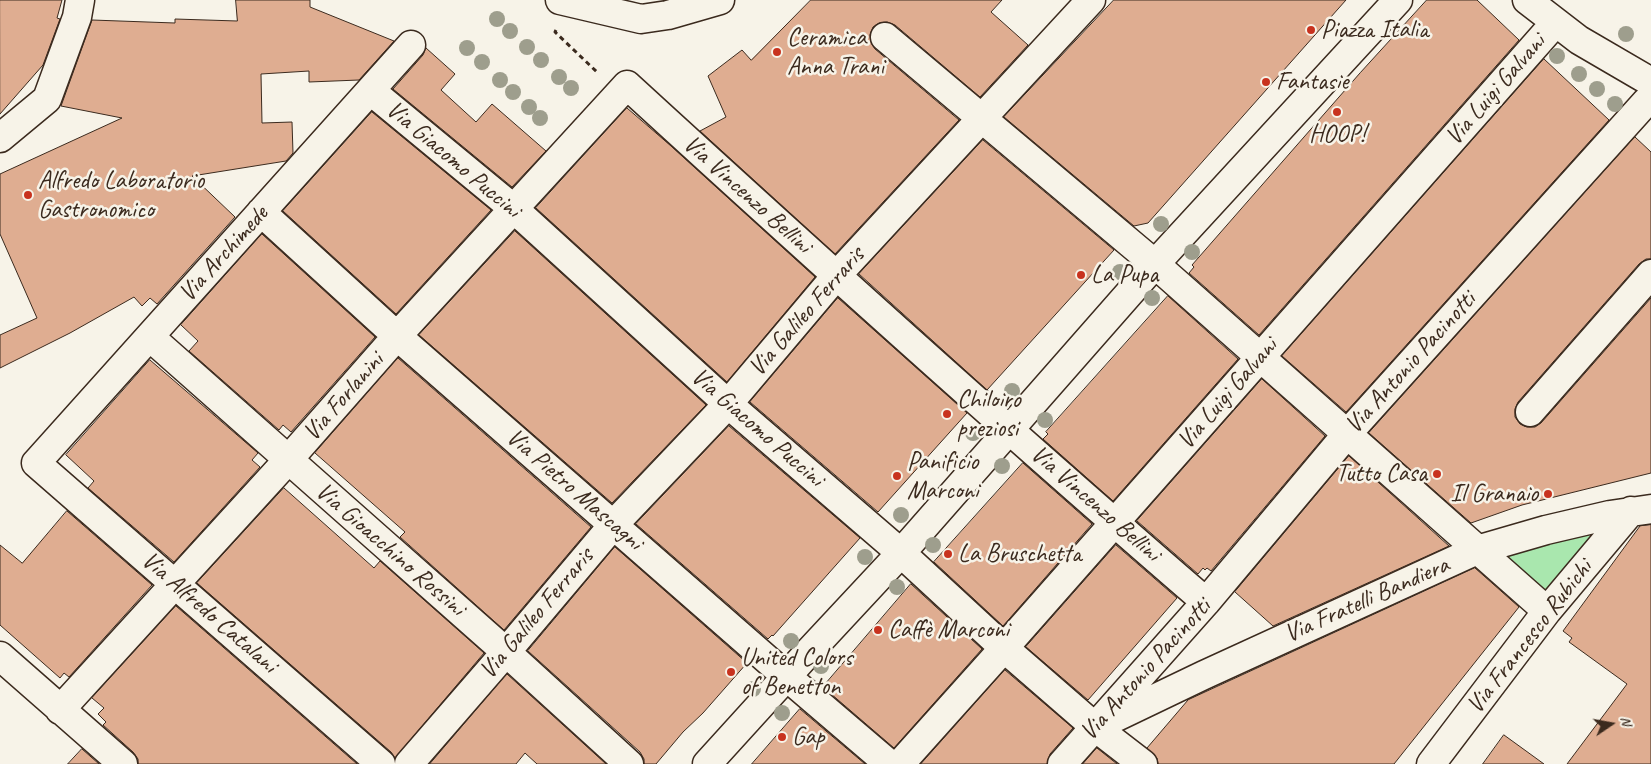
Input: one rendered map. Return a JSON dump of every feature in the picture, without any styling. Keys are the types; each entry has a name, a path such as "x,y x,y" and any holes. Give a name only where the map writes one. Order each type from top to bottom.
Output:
{"street":[{"path":"0,138 47,99 77,17 80,0"},
{"path":"560,12 641,19 668,15 720,0"},
{"name":"Via Galileo Ferraris","path":"409,764 614,524 728,404 836,276 1091,0"},
{"path":"707,764 901,553 1155,264 1398,0"},
{"path":"1527,0 1649,97"},
{"name":"Via Luigi Galvani","path":"900,764 1555,22"},
{"path":"885,37 1155,264 1547,611"},
{"name":"Via Archimede","path":"36,463 412,45"},
{"name":"Via Forlanini","path":"60,710 288,460 397,336 624,90"},
{"name":"Via Vincenzo Bellini","path":"624,90 1206,602"},
{"name":"Via Giacomo Puccini","path":"371,91 514,209 728,404 901,553 1004,648 1095,727 1143,764"},
{"name":"Via Antonio Pacinotti","path":"1062,764 1206,602 1347,434 1649,97"},
{"name":"Via Pietro Mascagni","path":"261,212 397,336 889,764"},
{"path":"1530,412 1651,274"},
{"name":"Via Gioacchino Rossini","path":"150,337 506,652 629,764"},
{"name":"Via Alfredo Catalani","path":"36,463 381,764"},
{"name":"Via Fratelli Bandiera","path":"1095,727 1477,550 1546,530 1641,510"},
{"name":"Via Francesco Rubichi","path":"1431,764 1547,611 1641,510"},
{"path":"0,656 124,764"}],"path":[{"path":"560,12 555,32 624,90"}],"green space":[{"path":"1602,531 1547,597 1503,554"}],"building":[{"path":"0,0 62,0 57,18 60,19 43,65 0,114"},
{"path":"236,0 310,0 310,7 394,41 359,80 309,82 309,71 261,74 262,123 292,122 293,153 286,161 192,176 235,217 157,304 150,298 142,306 134,297 70,333 0,368 0,335 37,318 0,234 0,174 122,118 61,106 92,20 175,23 175,19 237,21"},
{"path":"811,0 1002,0 991,12 1028,45 980,97 895,25 887,22 879,23 873,27 870,35 871,43 875,49 959,120 835,254 700,131 726,117 708,76 742,50 751,60"},
{"path":"1114,0 1346,0 1148,223 1134,226 1004,117"},
{"path":"1427,0 1477,0 1519,40 1259,335 1189,273 1194,267 1192,265 1360,73"},
{"path":"426,48 455,74 441,90 476,122 492,104 546,151 512,187 393,89 423,55"},
{"path":"1544,59 1609,120 1346,412 1282,356"},
{"path":"627,108 815,277 727,382 536,208"},
{"path":"372,112 491,210 396,314 283,211"},
{"path":"1635,137 1651,152 1651,259 1646,259 1639,264 1518,402 1515,409 1515,417 1520,424 1527,427 1535,427 1541,423 1651,298 1651,473 1522,505 1471,523 1369,433"},
{"path":"983,140 1114,250 987,390 859,274"},
{"path":"515,231 706,405 612,503 419,335"},
{"path":"262,234 375,337 291,432 283,425 279,430 189,351 198,341 181,325"},
{"path":"1168,296 1238,359 1113,501 1043,439 1048,434 1046,432"},
{"path":"838,298 967,413 878,512 750,402"},
{"path":"398,358 591,527 504,630 400,537 405,532 315,453"},
{"path":"150,360 258,453 252,460 260,467 174,562 88,488 94,481 66,455"},
{"path":"1262,379 1325,436 1211,571 1203,568 1198,574 1137,521"},
{"path":"729,426 860,538 773,636 768,639 636,524"},
{"path":"1349,456 1449,546 1273,626 1235,592"},
{"path":"1023,463 1092,524 1003,626 934,562"},
{"path":"284,488 374,568 380,561 484,653 395,758 391,752 197,583"},
{"path":"67,511 152,585 69,677 64,673 60,678 0,625 0,545 22,563"},
{"path":"1651,525 1651,764 1567,764 1627,684 1569,642 1572,638 1563,631 1640,526"},
{"path":"1116,545 1177,598 1088,700 1026,647"},
{"path":"615,547 747,663 656,764 644,764 644,759 640,752 528,651"},
{"path":"1475,568 1519,607 1394,764 1158,764 1157,758 1147,748 1188,700"},
{"path":"911,584 982,649 894,748 823,687"},
{"path":"176,606 357,764 138,764 138,759 133,752 103,725 106,722 98,714 104,708 92,698"},
{"path":"1005,670 1073,728 1050,754 1047,764 921,764"},
{"path":"507,674 606,764 537,764 525,753 516,764 430,764"},
{"path":"800,709 865,764 752,764"},
{"path":"1504,735 1544,764 1483,764"},
{"path":"1097,748 1117,764 1083,764"},
{"path":"82,749 99,764 68,764"}],"place":[{"name":"Piazza Italia","path":"1311,30"},
{"name":"Ceramica Anna Trani","path":"777,52"},
{"name":"Fantasie","path":"1266,82"},
{"name":"HOOP!","path":"1337,112"},
{"name":"Alfredo Laboratorio Gastronomico","path":"28,195"},
{"name":"La Pupa","path":"1081,275"},
{"name":"Chiloiro preziosi","path":"947,414"},
{"name":"Tutto Casa","path":"1437,474"},
{"name":"Panificio Marconi","path":"897,476"},
{"name":"Il Granaio","path":"1548,494"},
{"name":"La Bruschetta","path":"948,554"},
{"name":"Caffè Marconi","path":"878,630"},
{"name":"United Colors of Benetton","path":"731,672"},
{"name":"Gap","path":"782,737"}]}
